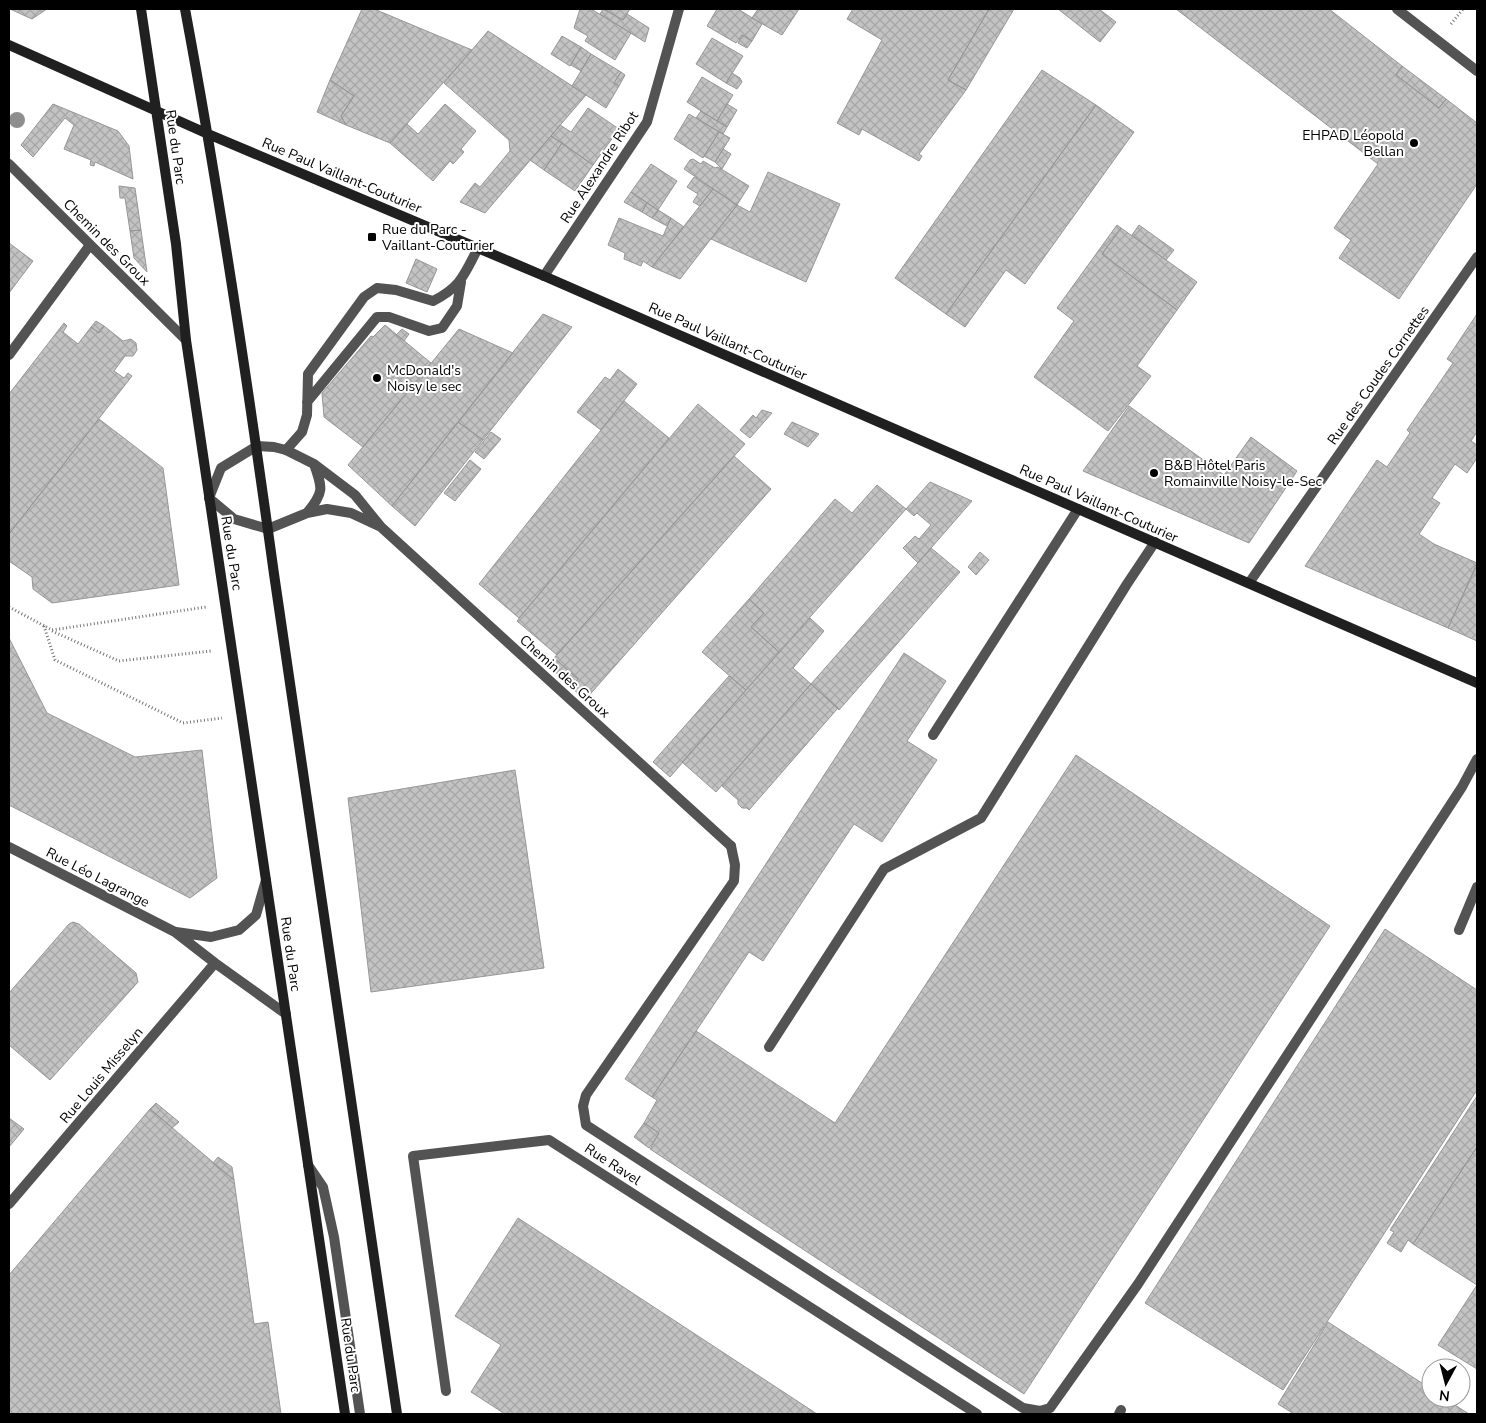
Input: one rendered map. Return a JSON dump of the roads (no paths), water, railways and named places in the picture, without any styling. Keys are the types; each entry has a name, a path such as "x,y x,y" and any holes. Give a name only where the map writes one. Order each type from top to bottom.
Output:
{"main road":[{"name":"Rue du Parc","path":"142,9 176,244 186,340 346,1414"},
{"path":"185,9 208,134 257,446 397,1414"},
{"name":"Rue Paul Vaillant-Couturier","path":"9,45 208,134 544,276 1477,683"}],"street":[{"name":"Rue Alexandre Ribot","path":"544,276 647,122 679,9"},
{"path":"1397,9 1477,71"},
{"name":"Chemin des Groux","path":"9,164 186,340"},
{"path":"9,355 90,245"},
{"path":"307,402 376,317 389,317 429,331 442,328 457,306 461,282 478,248"},
{"name":"Rue des Coudes Cornettes","path":"1249,584 1477,257"},
{"path":"286,450 302,432 307,415 308,374 364,297 376,288 396,290 433,302 449,293 461,282"},
{"path":"210,498 222,468 257,446"},
{"name":"Chemin des Groux","path":"257,446 286,450 314,464 355,495 381,527 731,846 735,865 734,881 586,1095 583,1106 586,1125 1023,1408 1040,1411 1050,1408 1138,1284 1462,787 1477,760"},
{"path":"307,513 319,498 321,484 314,464"},
{"name":"Rue du Parc","path":"210,498 234,519 268,529"},
{"name":"Chemin des Groux","path":"268,529 307,513 327,509 351,513 381,527"},
{"path":"934,735 1078,509"},
{"path":"769,1047 884,869 981,818 1154,542"},
{"name":"Rue Léo Lagrange","path":"9,847 175,932"},
{"path":"175,932 211,937 239,930 256,915 266,879"},
{"path":"1459,930 1477,887"},
{"path":"175,932 286,1014"},
{"name":"Rue Louis Misselyn","path":"9,1204 215,963"},
{"name":"Rue Ravel","path":"446,1391 413,1156 549,1140 977,1414"},
{"path":"308,1164 323,1187 334,1237 360,1414"}],"place":[{"name":"EHPAD Léopold Bellan","path":"1414,143"},
{"name":"Rue du Parc - Vaillant-Couturier","path":"372,237"},
{"name":"McDonald's Noisy le sec","path":"377,378"},
{"name":"B&B Hôtel Paris Romainville Noisy-le-Sec","path":"1154,473"}]}
